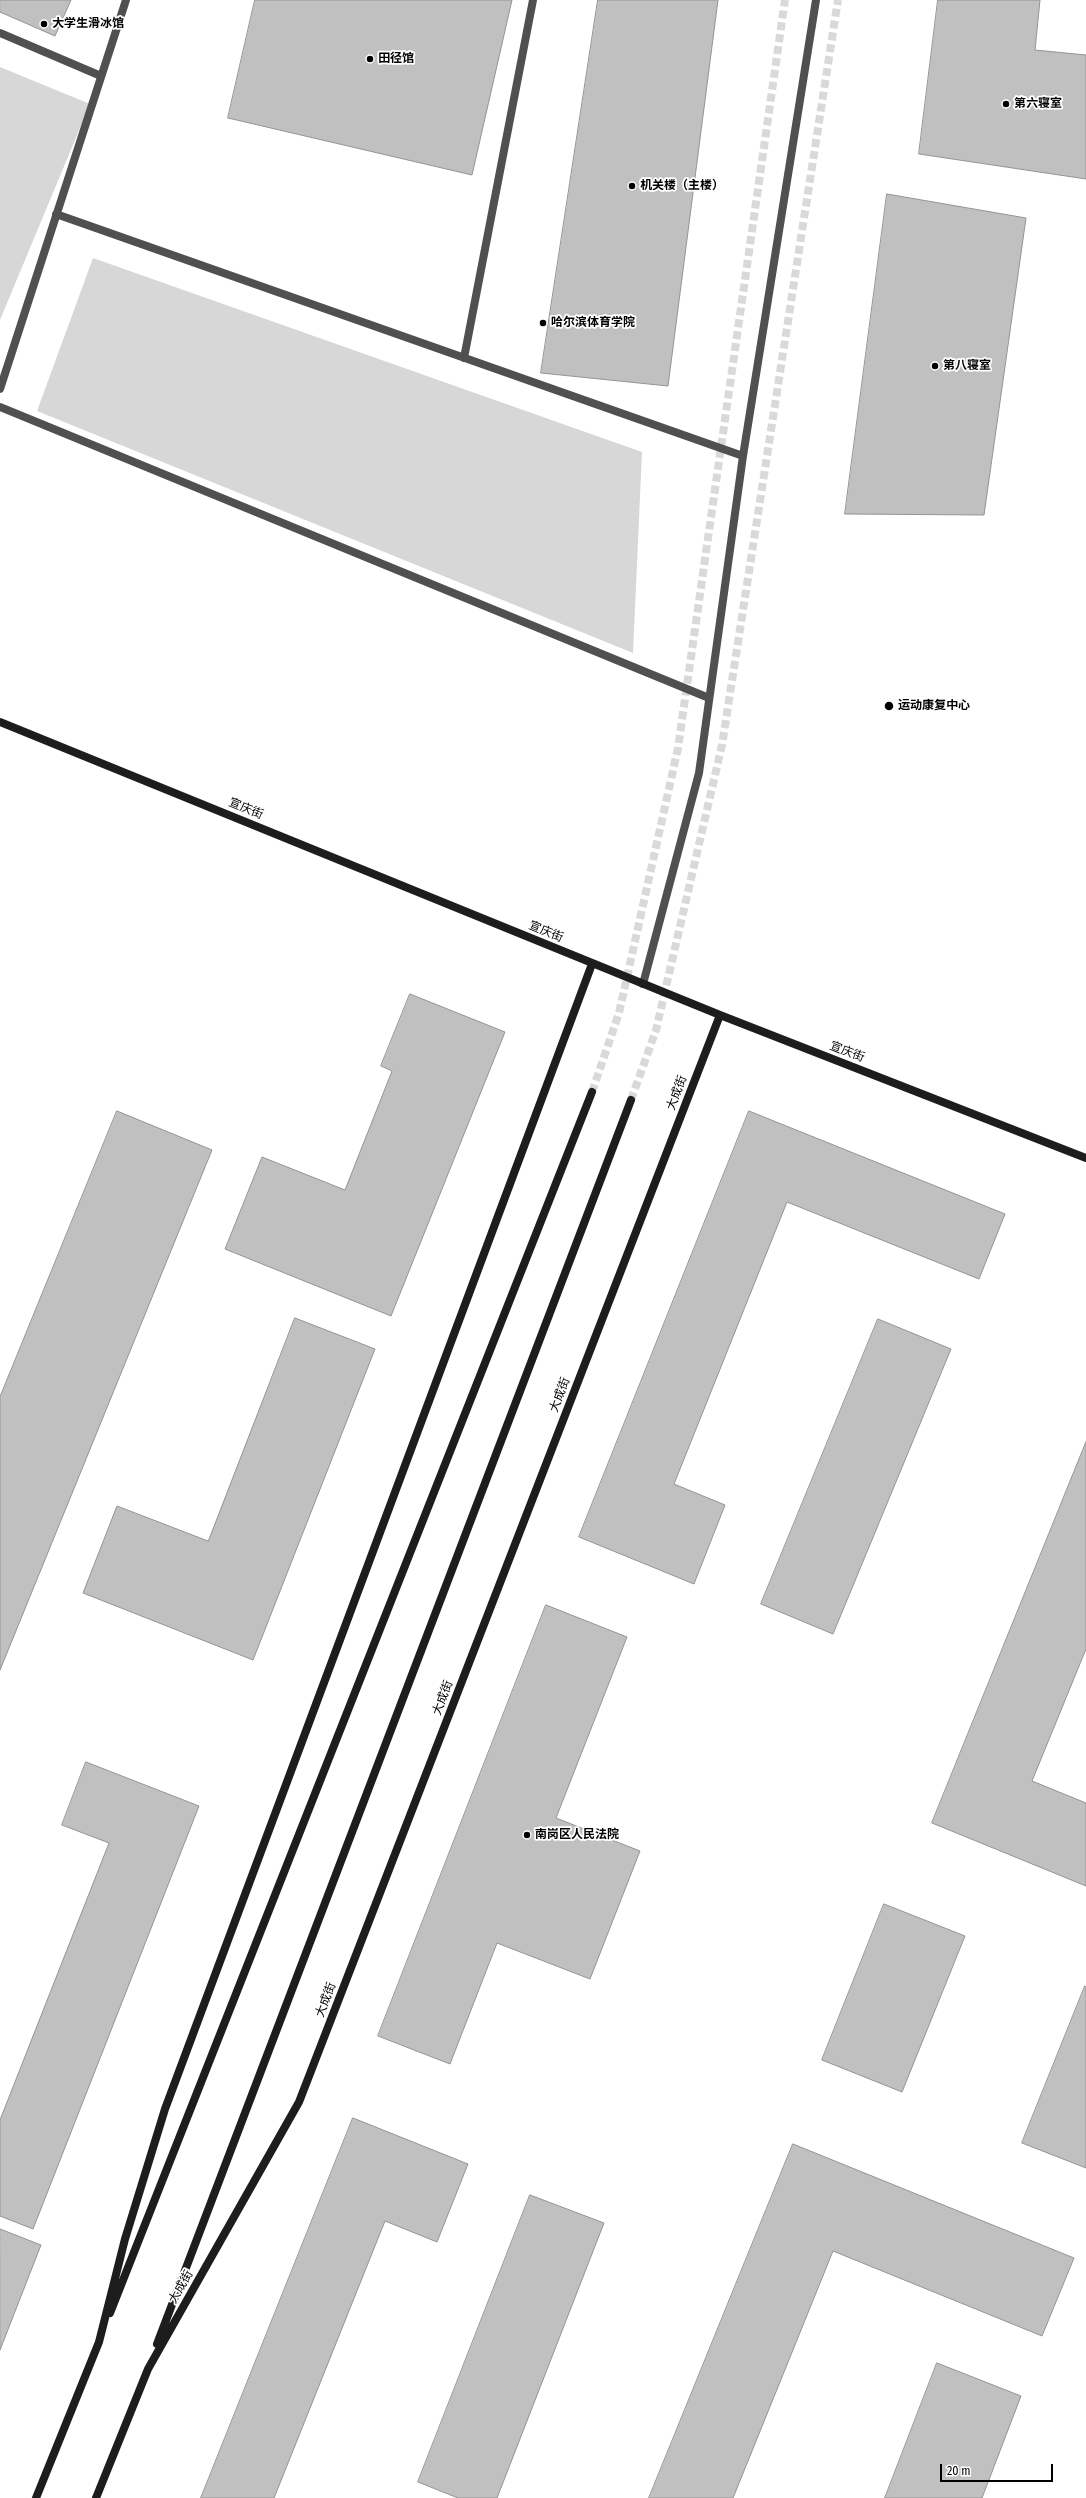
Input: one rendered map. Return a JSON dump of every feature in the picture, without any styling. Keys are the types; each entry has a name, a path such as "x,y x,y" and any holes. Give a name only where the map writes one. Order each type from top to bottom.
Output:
{"main road":[{"name":"宣庆街","path":"0,722 592,964 1086,1158"},
{"path":"99,2342 125,2239 166,2109 592,964"},
{"name":"大成街","path":"148,2370 299,2102 720,1015"},
{"path":"36,2498 99,2342 592,1092"},
{"name":"大成街","path":"96,2498 148,2370 631,1100"}],"street":[{"path":"0,389 126,0"},
{"path":"464,358 533,0"},
{"path":"643,984 698,774 743,456 816,0"},
{"path":"0,34 101,76"},
{"path":"56,214 743,456"},
{"path":"0,407 709,698"}],"shaded area":[{"path":"0,67 90,104 0,320"},
{"path":"93,258 642,452 633,653 37,411"}],"building":[{"name":"大学生滑冰馆","path":"0,0 71,0 55,36 0,12"},
{"name":"田径馆","path":"255,0 512,0 472,175 228,118"},
{"name":"机关楼（主楼）","path":"598,0 718,0 668,386 541,373"},
{"name":"第六寝室","path":"938,0 1040,0 1035,50 1086,55 1086,179 919,154"},
{"name":"第八寝室","path":"887,194 1026,218 984,515 845,514"},
{"path":"410,994 505,1032 391,1316 225,1249 262,1157 345,1190 392,1071 381,1066"},
{"path":"117,1111 212,1150 0,1670 0,1397"},
{"path":"749,1111 1005,1214 979,1279 787,1202 674,1484 725,1505 694,1584 579,1537"},
{"path":"295,1318 375,1349 253,1660 83,1593 117,1506 208,1541"},
{"path":"878,1319 951,1349 833,1634 761,1604"},
{"path":"1086,1442 1086,1649 1032,1781 1086,1803 1086,1886 932,1823"},
{"name":"南岗区人民法院","path":"546,1605 627,1637 556,1818 640,1851 590,1979 497,1943 450,2064 378,2036"},
{"path":"86,1762 199,1806 33,2229 0,2216 0,2120 109,1843 62,1825"},
{"path":"884,1904 965,1936 902,2092 822,2060"},
{"path":"1085,1986 1086,1987 1086,2168 1022,2143"},
{"path":"353,2118 468,2164 437,2242 385,2221 274,2498 201,2498"},
{"path":"793,2144 1074,2258 1042,2336 833,2251 733,2498 649,2498"},
{"path":"530,2195 604,2223 497,2498 458,2498 418,2482"},
{"path":"0,2229 41,2245 0,2350"},
{"path":"937,2363 1021,2396 982,2498 885,2498"}],"tunnel":[{"path":"592,1092 619,1013 678,748 785,0"},
{"path":"631,1100 656,1030 722,745 838,0"}],"place":[{"name":"大学生滑冰馆","path":"44,24"},
{"name":"田径馆","path":"370,59"},
{"name":"第六寝室","path":"1006,104"},
{"name":"机关楼（主楼）","path":"632,186"},
{"name":"哈尔滨体育学院","path":"543,323"},
{"name":"第八寝室","path":"935,366"},
{"name":"运动康复中心","path":"889,706"},
{"name":"南岗区人民法院","path":"527,1835"}]}
